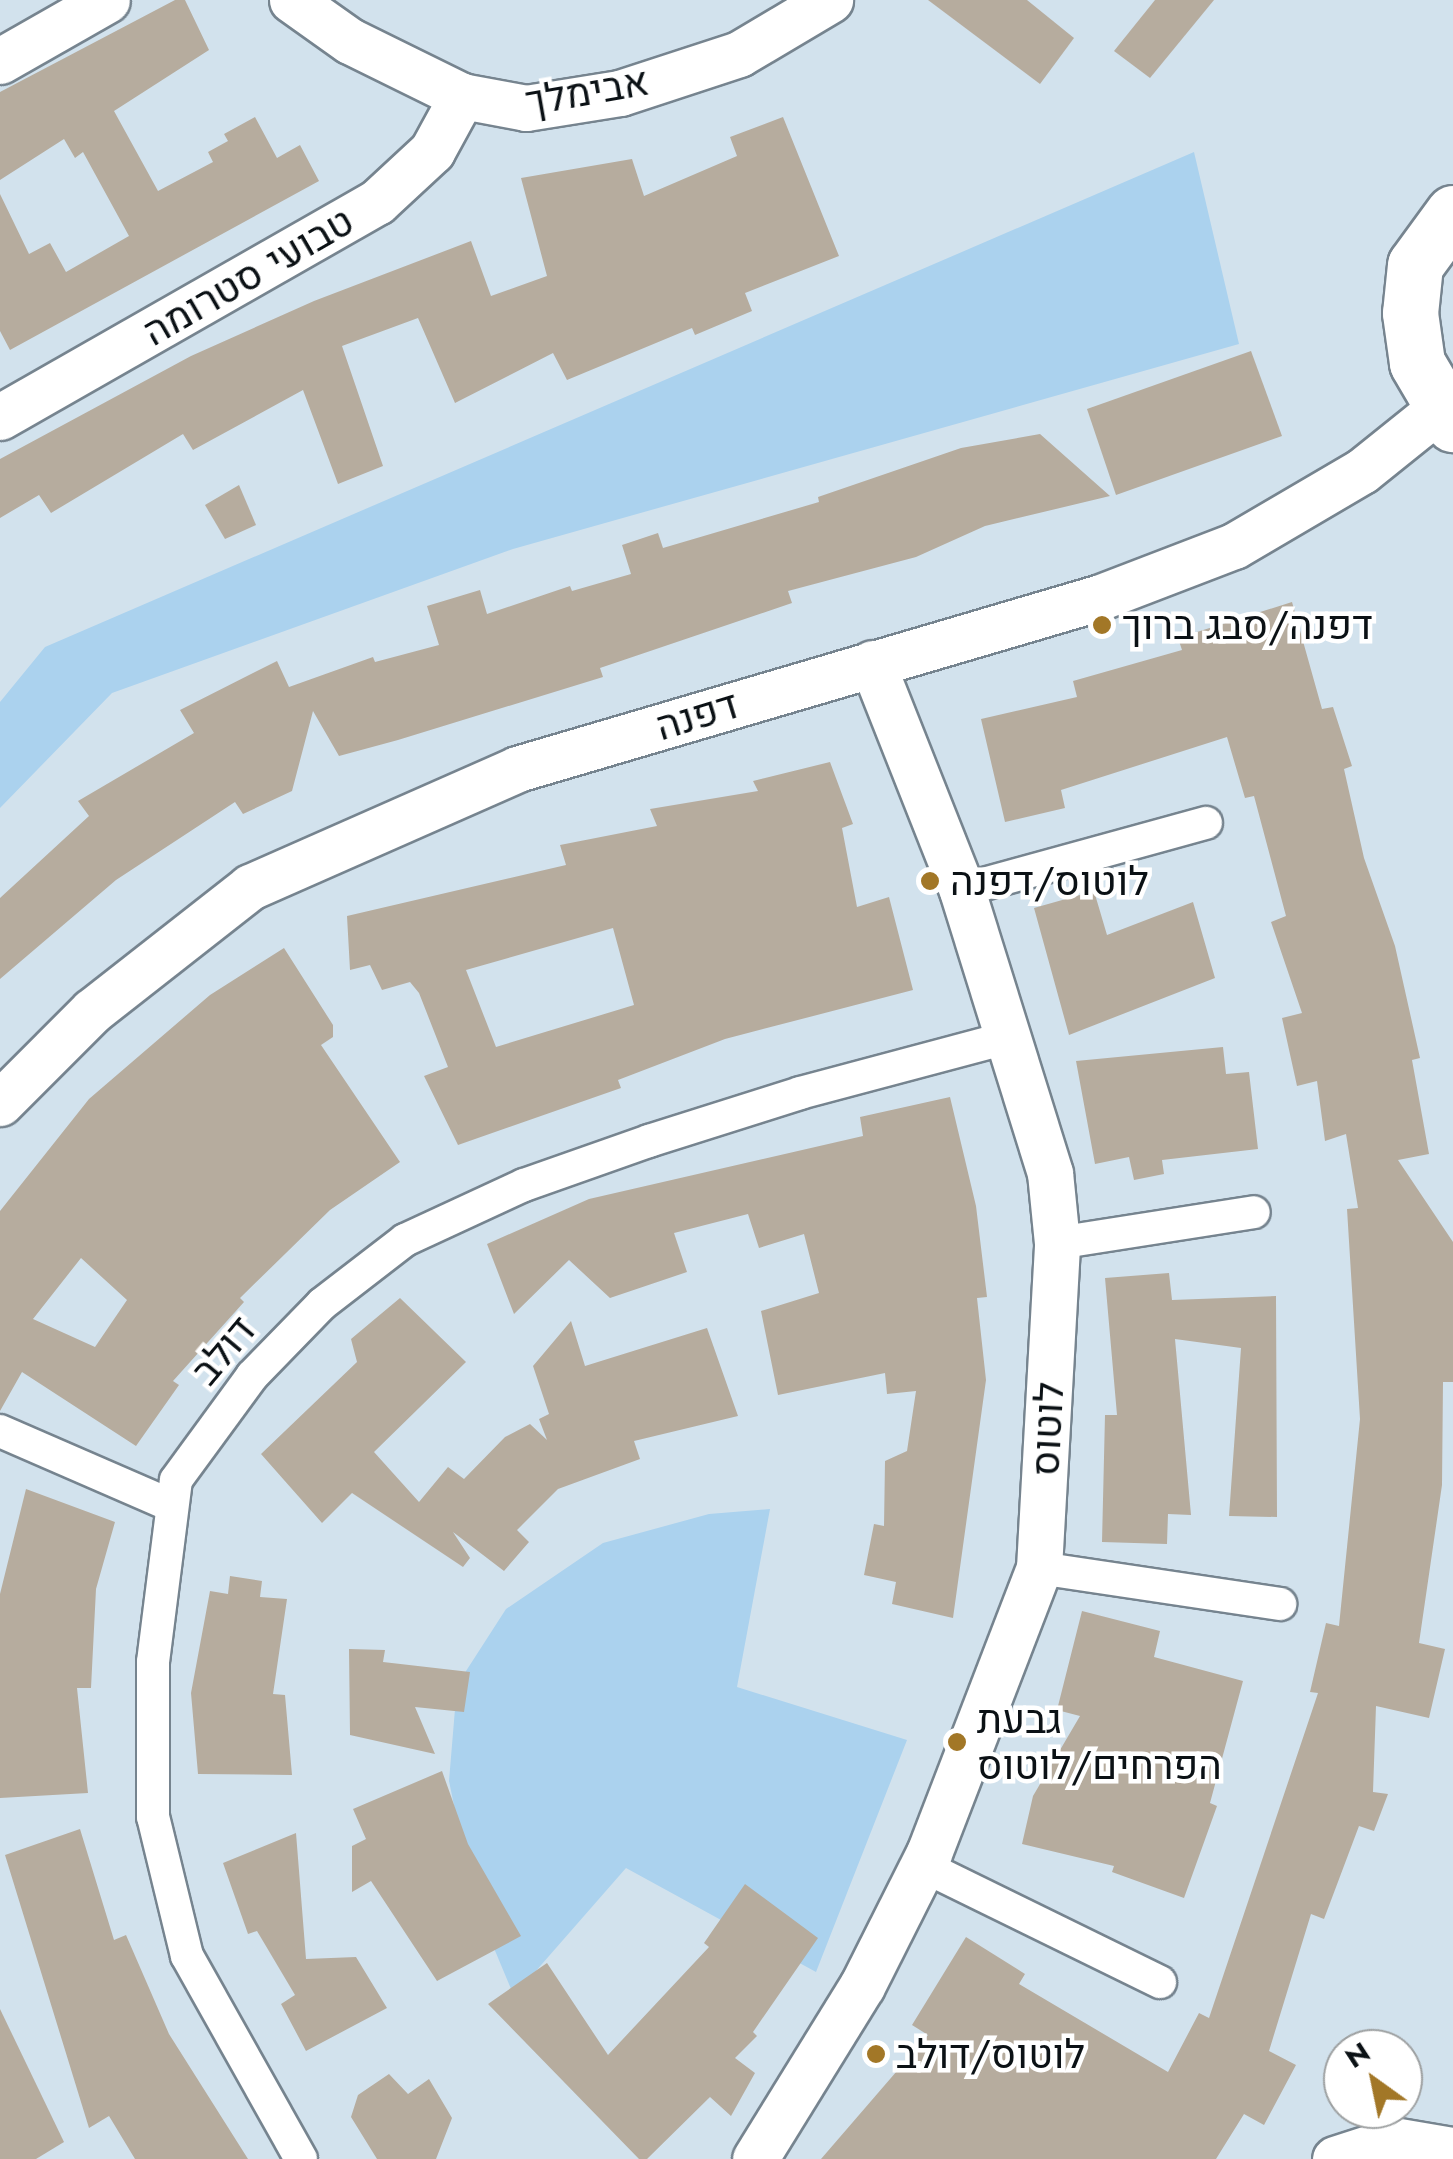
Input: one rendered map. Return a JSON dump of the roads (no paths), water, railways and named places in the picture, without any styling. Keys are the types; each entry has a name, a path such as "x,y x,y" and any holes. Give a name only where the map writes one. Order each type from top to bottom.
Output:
{"street":[{"path":"0,61 107,0"},
{"name":"אבימלך","path":"292,0 350,41 462,96 526,108 620,94 738,54 830,0"},
{"name":"טבועי סטרומה","path":"0,417 377,202 432,151 462,96"},
{"path":"1446,416 1417,363 1410,313 1415,264 1452,205"},
{"name":"דפנה","path":"0,1103 92,1011 250,887 517,769 1101,597 1234,546 1446,416"},
{"name":"לוטוס","path":"759,2157 862,1986 922,1866 1039,1568 1057,1243 1050,1173 962,890 872,663"},
{"path":"962,890 1206,824"},
{"name":"דולב","path":"302,2159 187,1956 153,1816 153,1662 176,1480 252,1376 322,1304 405,1240 524,1185 649,1141 800,1092 1011,1038"},
{"path":"1057,1243 1254,1212"},
{"path":"0,1432 170,1505"},
{"path":"1039,1568 1280,1604"},
{"path":"922,1866 1160,1982"},
{"path":"1335,2159 1392,2140 1453,2150"}],"place":[{"name":"דפנה/סבג ברוך","path":"1102,625"},
{"name":"לוטוס/דפנה","path":"930,881"},
{"name":"גבעת הפרחים/לוטוס","path":"957,1742"},
{"name":"לוטוס/דולב","path":"876,2054"}]}
